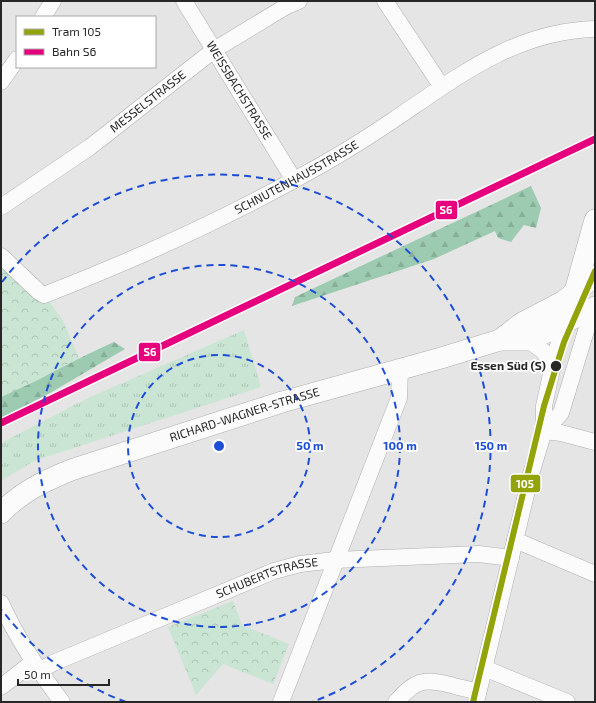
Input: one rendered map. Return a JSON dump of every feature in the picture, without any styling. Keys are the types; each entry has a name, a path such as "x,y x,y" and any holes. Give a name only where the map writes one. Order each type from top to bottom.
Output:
{"main road":[{"path":"564,324 595,220"},
{"name":"RICHARD-WAGNER-STRASSE","path":"500,340 522,323 553,308 574,294 595,276"},
{"name":"RICHARD-WAGNER-STRASSE","path":"4,506 46,480 89,464 282,402 500,340 528,340 564,324 594,306"}],"street":[{"path":"44,16 53,1"},
{"name":"WEISSBACHSTRASSE","path":"184,1 294,180"},
{"name":"MESSELSTRASSE","path":"1,207 90,147 214,50 285,7 299,1"},
{"path":"385,1 442,87"},
{"name":"SCHNUTENHAUSSTRASSE","path":"1,256 44,295 171,242 294,180 391,122 442,87 489,58 514,46 552,35 570,31 595,29"},
{"path":"1,82 16,61"},
{"path":"544,431 561,413 594,306"},
{"path":"396,702 410,688 420,683 429,681 477,697 531,474 544,431 544,406 564,324"},
{"path":"528,340 543,351 553,365"},
{"path":"281,702 399,398 400,369"},
{"path":"544,431 561,433 595,442"},
{"path":"515,540 595,574"},
{"name":"SCHUBERTSTRASSE","path":"1,687 36,667 54,662 274,571 300,564 336,560 479,554 511,558"},
{"path":"1,602 19,638 36,667 62,702"},
{"path":"484,668 567,702"}],"green space":[{"path":"531,186 541,208 536,228 524,225 511,242 498,238 495,231 434,259 292,306 295,297"},
{"path":"1,257 47,298 63,321 79,358 38,380 1,397"},
{"path":"244,330 261,387 34,461 1,481 1,443 88,398"},
{"path":"114,342 125,349 50,393 1,418 1,397"},
{"path":"233,601 242,625 289,644 273,684 223,664 196,695 168,627"}],"tram line":[{"name":"105","path":"473,702 544,406 564,342 595,271"}],"rail line":[{"name":"S6","path":"1,423 595,139"}],"place":[{"name":"Essen Süd (S)","path":"556,366"}]}
